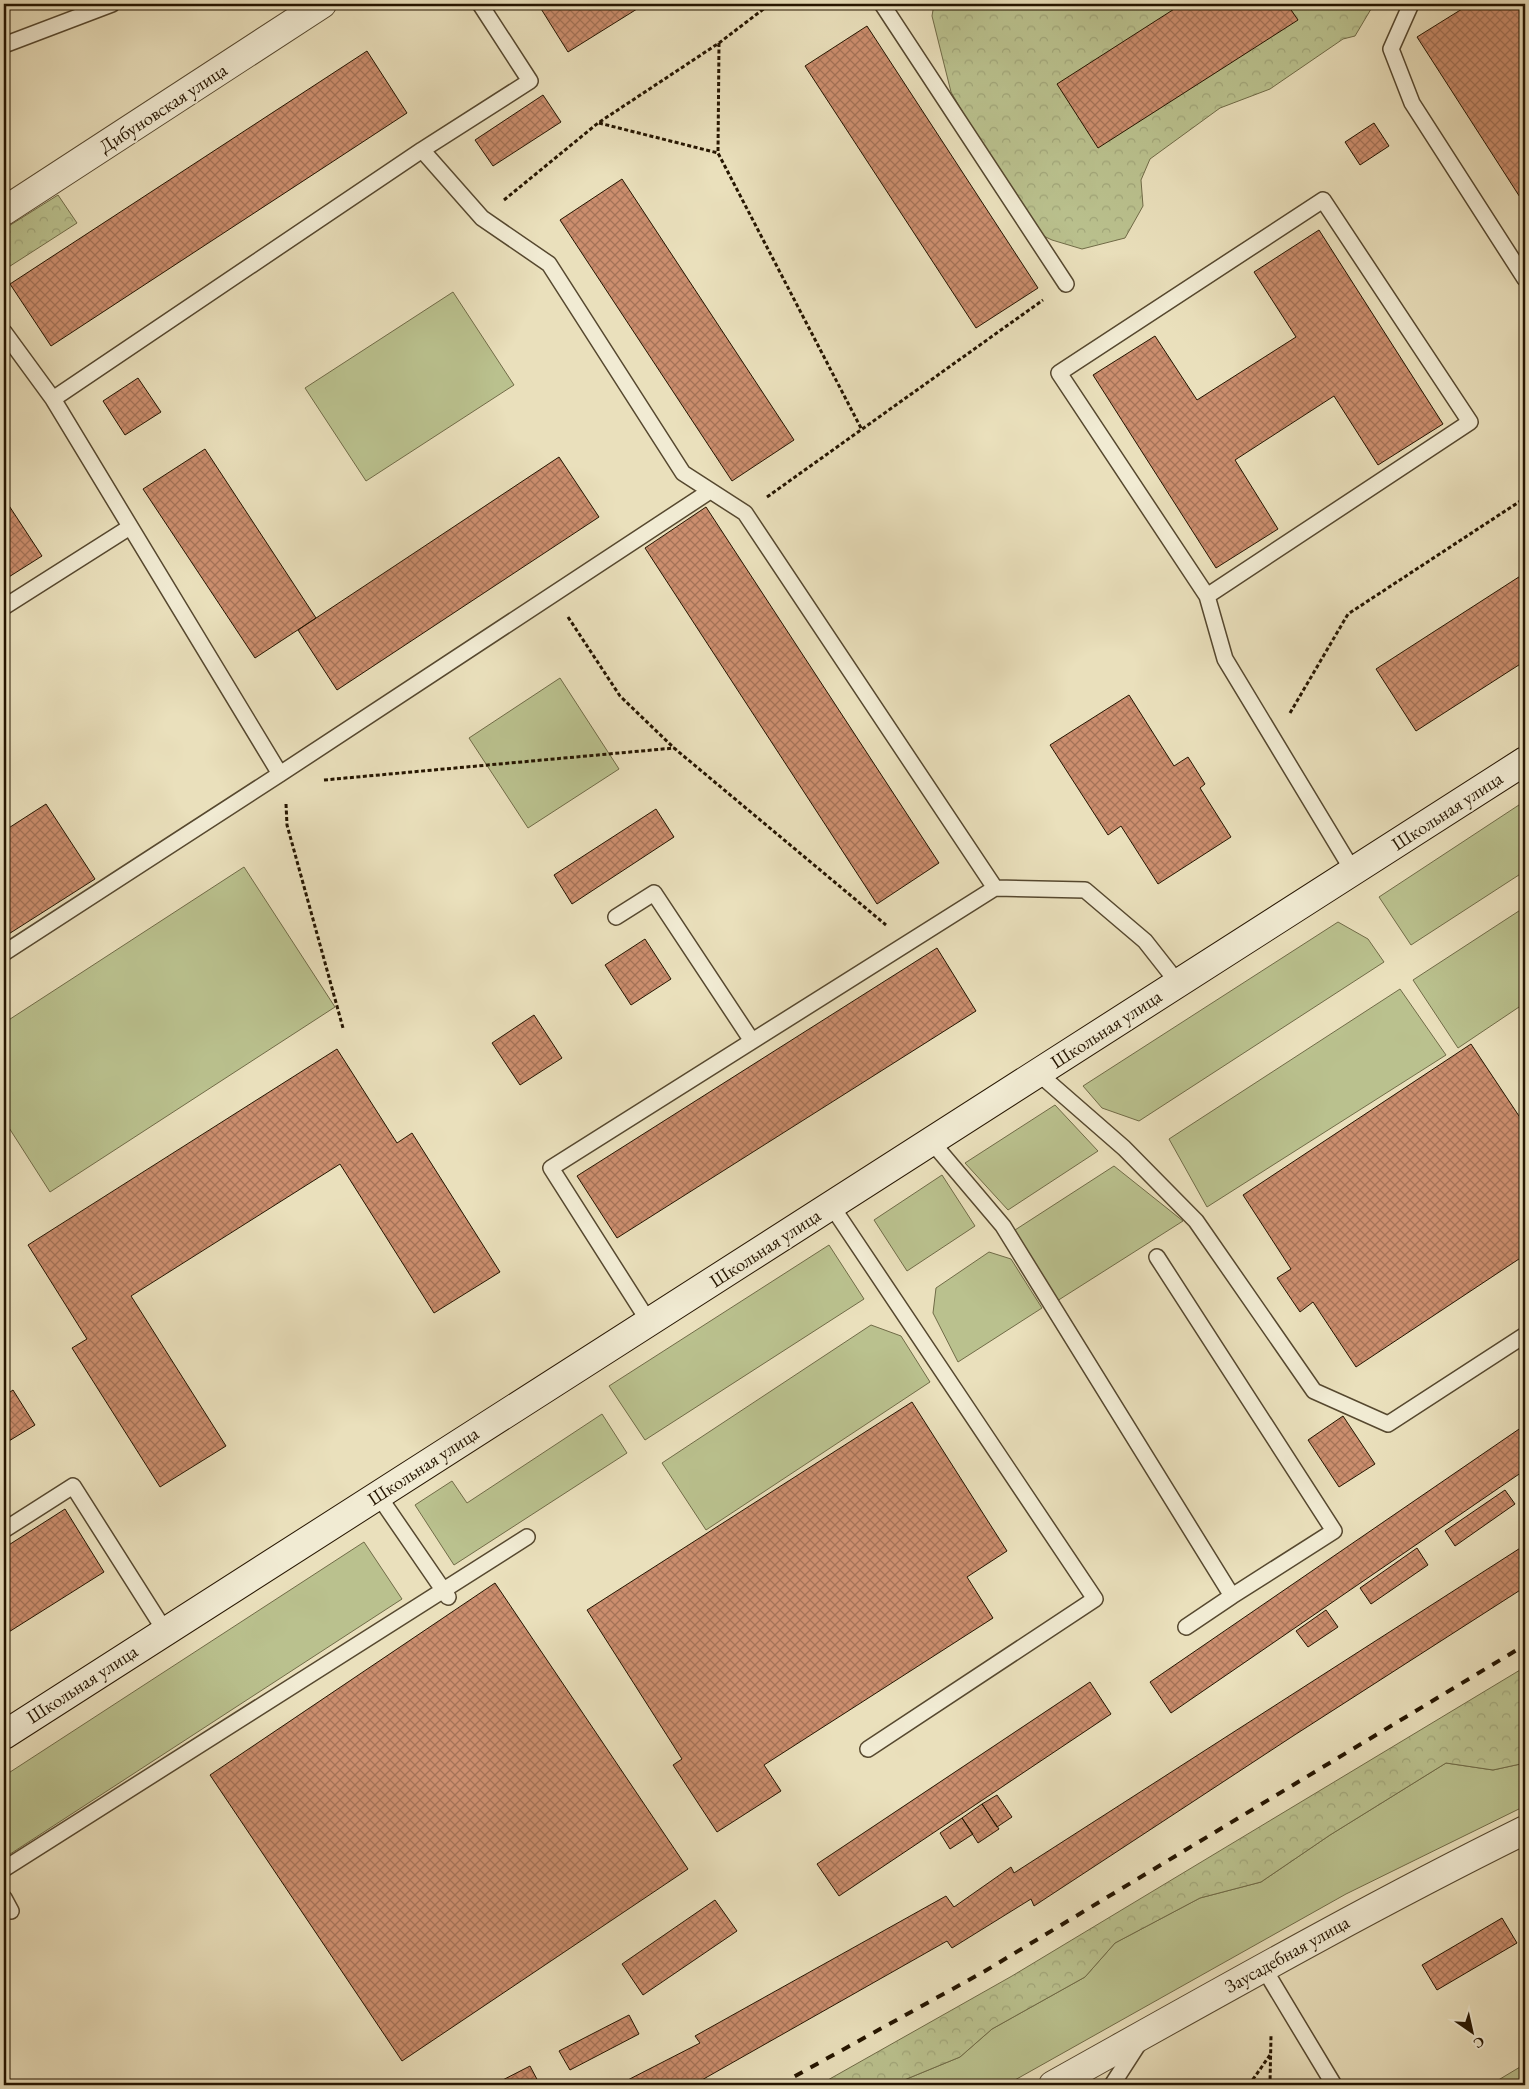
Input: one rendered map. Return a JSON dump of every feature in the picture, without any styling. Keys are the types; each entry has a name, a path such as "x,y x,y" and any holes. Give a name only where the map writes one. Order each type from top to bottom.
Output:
{"street":[{"name":"Дибуновская улица","path":"7,204 322,4"},
{"name":"Школьная улица","path":"4,1735 1525,761"},
{"name":"Заусадебная улица","path":"1053,2085 1263,1967 1449,1868 1525,1830"}],"lane":[{"path":"4,45 112,4"},
{"path":"53,399 422,150 530,81 480,4"},
{"path":"882,4 1066,284"},
{"path":"1411,4 1391,49 1412,103 1525,279"},
{"path":"422,150 482,218 549,264 683,473 745,514 996,888"},
{"path":"1207,596 1470,422 1323,200 1059,373 1207,596 1225,659 1353,871"},
{"path":"4,332 53,399 283,779"},
{"path":"4,953 283,779 553,594 710,490"},
{"path":"4,607 130,526"},
{"path":"649,1322 551,1168 996,888 1085,890 1144,941 1178,983"},
{"path":"616,917 654,893 752,1041"},
{"path":"1038,1073 1124,1148 1196,1221 1314,1392 1388,1424 1525,1335"},
{"path":"931,1141 1003,1226 1232,1596"},
{"path":"831,1205 1095,1599 868,1749"},
{"path":"1157,1257 1334,1530 1186,1627"},
{"path":"4,1530 73,1486 165,1631"},
{"path":"378,1495 446,1594"},
{"path":"4,1869 446,1594 527,1537"},
{"path":"1263,1967 1334,2085"},
{"path":"1112,2085 1146,2033"}],"path":[{"path":"482,218 598,123 719,42 770,4"},
{"path":"719,42 718,153 862,430"},
{"path":"598,123 718,153"},
{"path":"745,514 1066,284"},
{"path":"1274,740 1348,614 1525,498"},
{"path":"553,594 620,696 674,748 908,943"},
{"path":"343,1028 287,825 283,779 674,748"},
{"path":"1268,2085 1270,2083 1272,2030"},
{"path":"1249,2085 1271,2054"}],"green space":[{"path":"934,4 1374,4 1355,36 1343,39 1270,89 1220,108 1150,159 1141,180 1143,206 1125,238 1082,249 1052,240 1031,230 951,92 932,16"},
{"path":"58,195 77,223 4,270 4,229"},
{"path":"453,292 514,385 366,481 305,388"},
{"path":"560,678 619,769 528,828 469,738"},
{"path":"1525,801 1525,871 1411,945 1379,897"},
{"path":"244,867 335,1007 50,1192 4,1120 4,1023"},
{"path":"1525,907 1525,1003 1458,1048 1413,980"},
{"path":"1338,922 1368,939 1384,962 1139,1121 1102,1108 1083,1086"},
{"path":"1400,989 1446,1055 1207,1207 1169,1139"},
{"path":"1055,1105 1098,1151 1008,1210 965,1163"},
{"path":"1114,1166 1183,1221 1057,1301 1015,1230"},
{"path":"942,1175 975,1226 907,1271 874,1220"},
{"path":"829,1245 864,1299 645,1440 609,1386"},
{"path":"989,1252 1011,1259 1042,1308 958,1362 933,1313 936,1288"},
{"path":"871,1325 901,1336 930,1382 706,1530 662,1463"},
{"path":"602,1414 627,1453 454,1565 415,1505 452,1481 467,1503"},
{"path":"364,1542 402,1599 4,1858 4,1776"},
{"path":"1525,1667 1525,1763 1493,1770 1446,1763 1330,1835 1261,1882 1200,1898 1115,1943 1085,1977 992,2029 960,2057 892,2085 819,2085 1012,1976"},
{"path":"1446,1763 1493,1770 1525,1763 1525,1806 1346,1894 1006,2085 892,2085 960,2057 992,2029 1085,1977 1115,1943 1200,1898 1261,1882 1330,1835"},
{"path":"1525,2064 1525,2085 1490,2085"}],"building":[{"path":"538,4 645,4 568,52"},
{"path":"1182,4 1287,4 1298,20 1098,148 1057,84"},
{"path":"1470,4 1525,4 1525,205 1417,37"},
{"path":"867,26 1038,288 976,328 805,66"},
{"path":"367,51 407,113 51,346 10,284"},
{"path":"543,95 561,122 493,166 475,140"},
{"path":"1374,123 1389,146 1360,165 1345,142"},
{"path":"622,179 794,440 732,481 560,220"},
{"path":"1319,230 1443,424 1378,465 1334,396 1235,460 1278,529 1216,568 1093,375 1155,336 1197,400 1296,337 1254,272"},
{"path":"138,378 161,412 125,435 103,401"},
{"path":"205,449 316,618 255,658 143,489"},
{"path":"559,457 599,517 337,690 298,630"},
{"path":"4,498 42,556 4,580"},
{"path":"706,507 939,863 877,904 645,548"},
{"path":"1525,573 1525,661 1416,731 1376,669"},
{"path":"1129,695 1174,766 1188,757 1205,784 1200,788 1231,837 1158,884 1121,826 1108,835 1050,745"},
{"path":"46,804 95,879 4,937 4,831"},
{"path":"656,809 674,837 572,904 554,875"},
{"path":"645,939 671,979 631,1005 605,965"},
{"path":"937,948 976,1011 617,1238 577,1176"},
{"path":"534,1015 562,1058 520,1085 492,1043"},
{"path":"1471,1044 1525,1125 1525,1255 1356,1367 1313,1302 1300,1312 1277,1278 1291,1269 1243,1195"},
{"path":"337,1049 397,1143 412,1133 500,1272 434,1313 340,1164 131,1296 226,1446 160,1487 72,1348 87,1339 28,1245"},
{"path":"13,1390 35,1425 4,1444 4,1396"},
{"path":"912,1402 1007,1551 967,1577 993,1618 764,1765 781,1791 717,1832 673,1765 682,1759 587,1610"},
{"path":"1343,1416 1375,1464 1339,1487 1308,1440"},
{"path":"1525,1425 1525,1470 1171,1713 1150,1682"},
{"path":"1505,1490 1515,1504 1455,1546 1445,1531"},
{"path":"65,1509 104,1572 4,1635 4,1548"},
{"path":"1525,1545 1525,1587 1034,1906 1031,1899 952,1948 947,1941 693,2085 618,2085 700,2043 695,2036 946,1896 954,1907 1011,1867 1014,1873"},
{"path":"1417,1548 1428,1565 1371,1604 1360,1588"},
{"path":"495,1583 688,1869 402,2061 210,1775"},
{"path":"1326,1610 1338,1627 1308,1647 1296,1631"},
{"path":"1090,1682 1111,1714 839,1896 817,1864"},
{"path":"997,1795 1012,1817 997,1827 982,1804"},
{"path":"982,1804 999,1829 978,1843 962,1818"},
{"path":"962,1818 973,1834 950,1849 940,1833"},
{"path":"715,1900 737,1931 643,1995 622,1964"},
{"path":"1502,1918 1517,1943 1437,1990 1422,1965"},
{"path":"629,2015 639,2034 570,2070 559,2051"},
{"path":"530,2066 540,2085 493,2085"}],"railway":[{"path":"779,2085 985,1971 1525,1645"}]}
